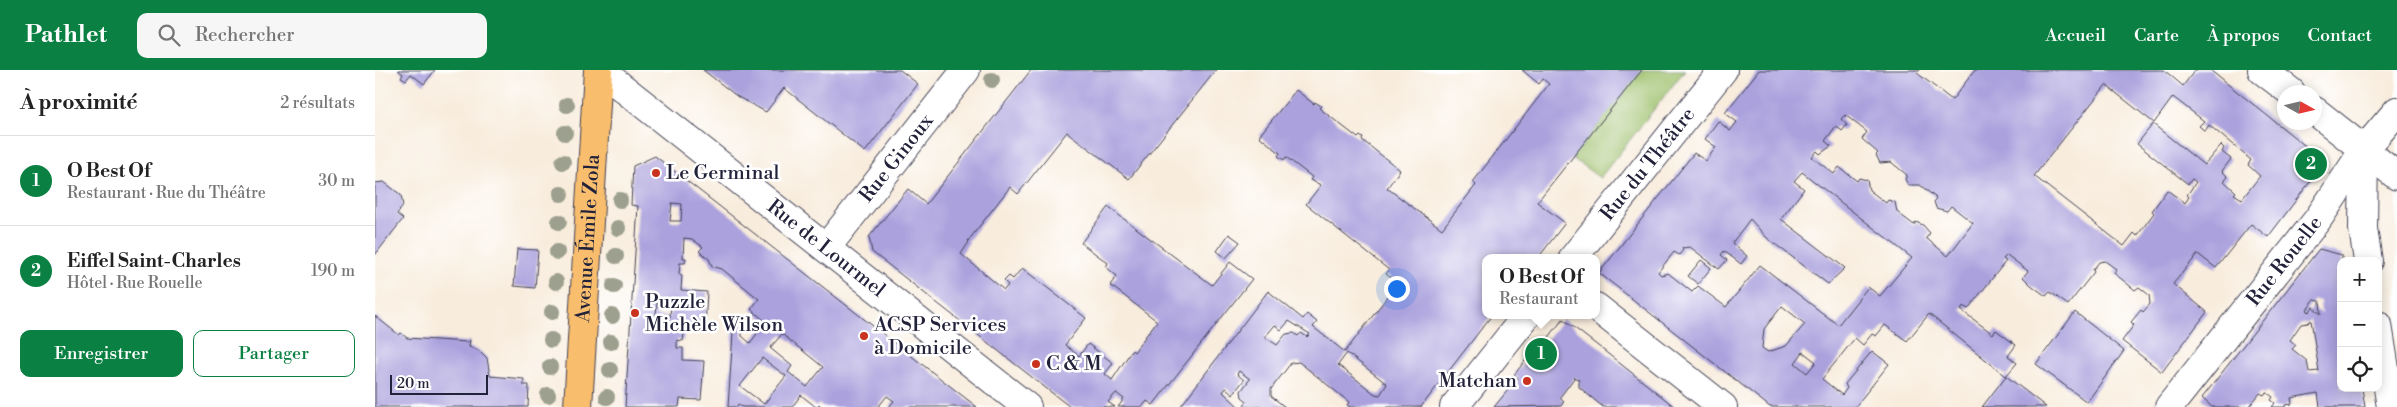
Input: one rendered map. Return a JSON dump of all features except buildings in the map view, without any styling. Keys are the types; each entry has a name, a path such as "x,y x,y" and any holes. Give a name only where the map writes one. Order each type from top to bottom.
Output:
{"main road":[{"name":"Avenue Émile Zola","path":"578,407 599,70"}],"street":[{"name":"Rue de Lourmel","path":"599,70 1027,407"},
{"name":"Rue Ginoux","path":"826,248 966,70"},
{"name":"Rue du Théâtre","path":"1576,254 1723,70"},
{"path":"2263,70 2282,85"},
{"name":"Rue Rouelle","path":"2169,407 2318,219 2364,150 2397,111"},
{"path":"2322,117 2397,176"},
{"path":"2364,150 2363,229 2367,257"},
{"path":"1600,310 1723,407"},
{"path":"1454,407 1524,319"},
{"path":"2381,347 2391,407"}],"green space":[{"path":"1641,70 1685,70 1600,178 1572,158"}],"place":[{"name":"Eiffel Saint-Charles","path":"2311,164"},
{"name":"Le Germinal","path":"656,173"},
{"name":"Puzzle Michèle Wilson","path":"635,313"},
{"name":"ACSP Services à Domicile","path":"864,336"},
{"name":"O Best Of","path":"1541,354"},
{"name":"C & M","path":"1036,364"},
{"name":"Matchan","path":"1527,381"}]}
